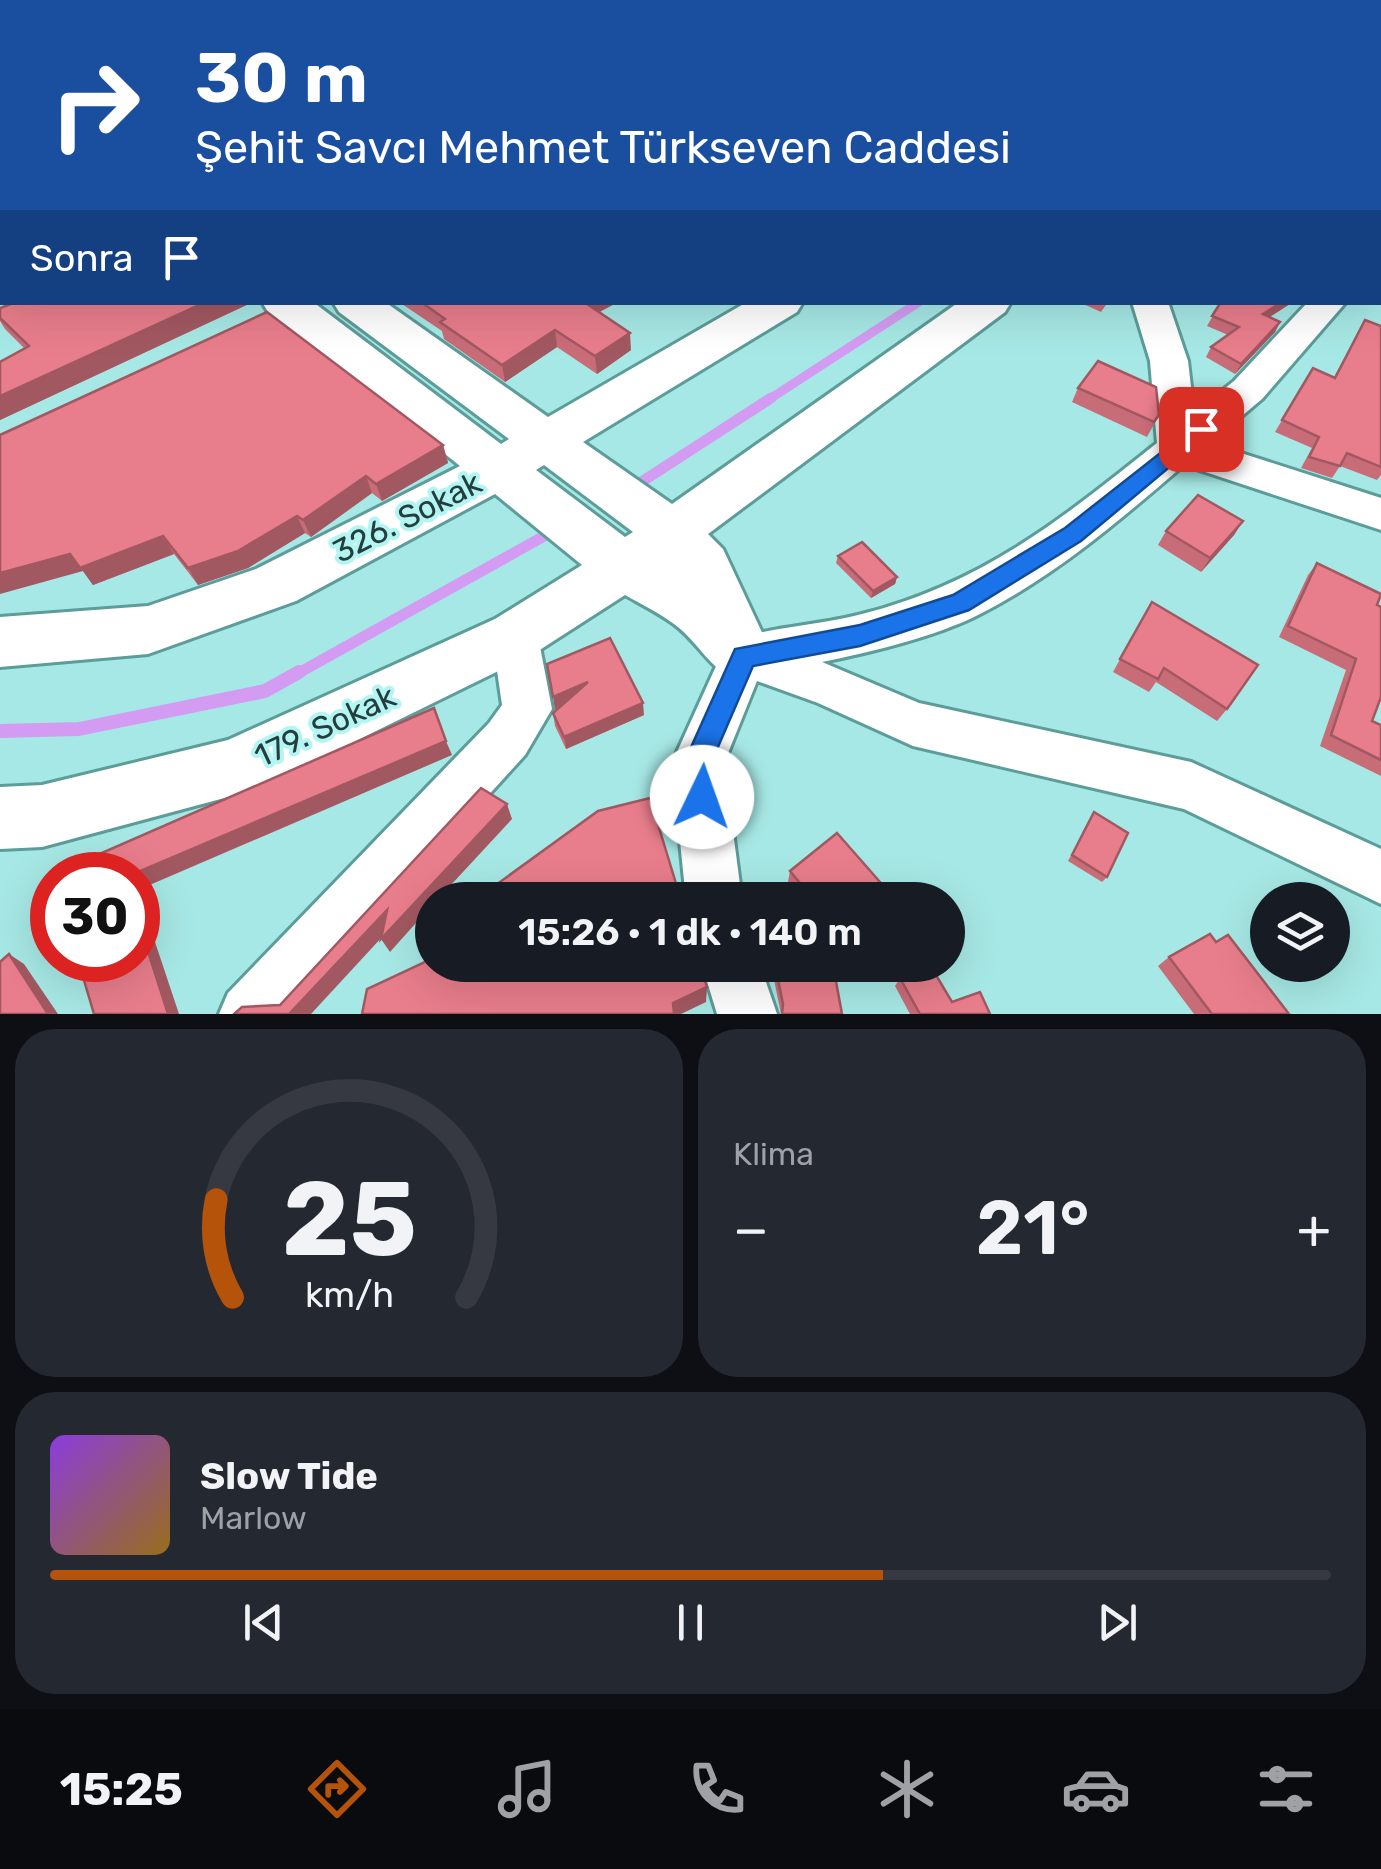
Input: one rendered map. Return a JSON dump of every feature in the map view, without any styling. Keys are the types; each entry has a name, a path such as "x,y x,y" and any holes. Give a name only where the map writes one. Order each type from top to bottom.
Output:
{"street":[{"path":"359,305 672,532 704,566 744,656 698,763 712,882"},
{"name":"326. Sokak","path":"0,642 148,630 276,584 515,484 777,305"},
{"path":"624,567 985,305"},
{"path":"1151,305 1169,361 1178,448"},
{"path":"744,656 860,635 960,603 1073,534 1248,390 1325,305"},
{"path":"275,310 624,567 696,608 744,656 834,687 913,724 1190,786 1381,877"},
{"path":"1178,448 1381,514"},
{"name":"179. Sokak","path":"0,818 42,816 236,768 515,636 624,567"},
{"path":"249,1014 507,739 527,708 515,636"},
{"path":"737,982 747,1014"}],"building":[{"path":"199,305 0,396 0,362 29,346 0,318 0,308"},
{"path":"425,305 588,305 630,333 595,356 555,330 502,365 440,322 445,319"},
{"path":"1219,305 1277,305 1263,314 1280,322 1241,364 1211,347 1239,327 1212,316"},
{"path":"267,312 443,445 376,484 366,476 303,520 297,516 238,551 188,568 163,536 80,568 70,554 0,573 0,435"},
{"path":"1365,320 1381,326 1381,467 1347,453 1340,466 1309,457 1319,437 1282,420 1313,368 1335,378"},
{"path":"1098,361 1156,387 1159,415 1154,422 1078,388"},
{"path":"1198,495 1243,521 1210,558 1166,531"},
{"path":"862,542 897,577 873,591 838,556"},
{"path":"1317,563 1381,594 1377,605 1381,607 1381,697 1372,721 1381,725 1381,760 1331,735 1356,659 1288,626"},
{"path":"1152,602 1258,665 1227,709 1164,668 1158,679 1120,659"},
{"path":"610,638 643,703 564,737 553,713 588,682 553,697 547,664"},
{"path":"434,708 446,741 160,863 160,852 104,852"},
{"path":"481,788 507,804 434,882 415,882 415,903 381,939 387,910 289,1014 234,1014 242,1007 280,1005"},
{"path":"650,798 676,882 500,882 598,811"},
{"path":"1094,812 1128,833 1107,877 1072,855"},
{"path":"837,833 880,882 799,882 790,871"},
{"path":"1210,934 1216,942 1228,935 1250,963 1250,982 1264,982 1289,1014 1212,1014 1169,957"},
{"path":"9,954 48,1014 0,1014 0,962"},
{"path":"415,967 415,982 705,982 707,987 673,1003 674,1014 362,1014 367,989"},
{"path":"85,982 158,982 168,1014 94,1014"},
{"path":"778,982 836,982 842,1014 782,1014"},
{"path":"902,982 940,982 952,1002 980,992 990,1014 920,1014"}],"waterway":[{"path":"768,400 914,305"},
{"path":"629,490 771,398"},
{"path":"295,675 555,530"},
{"path":"0,731 79,729 265,691 299,672"}],"route":[{"path":"702,797 698,763 744,656 860,635 960,603 1073,534 1201,429"}]}
